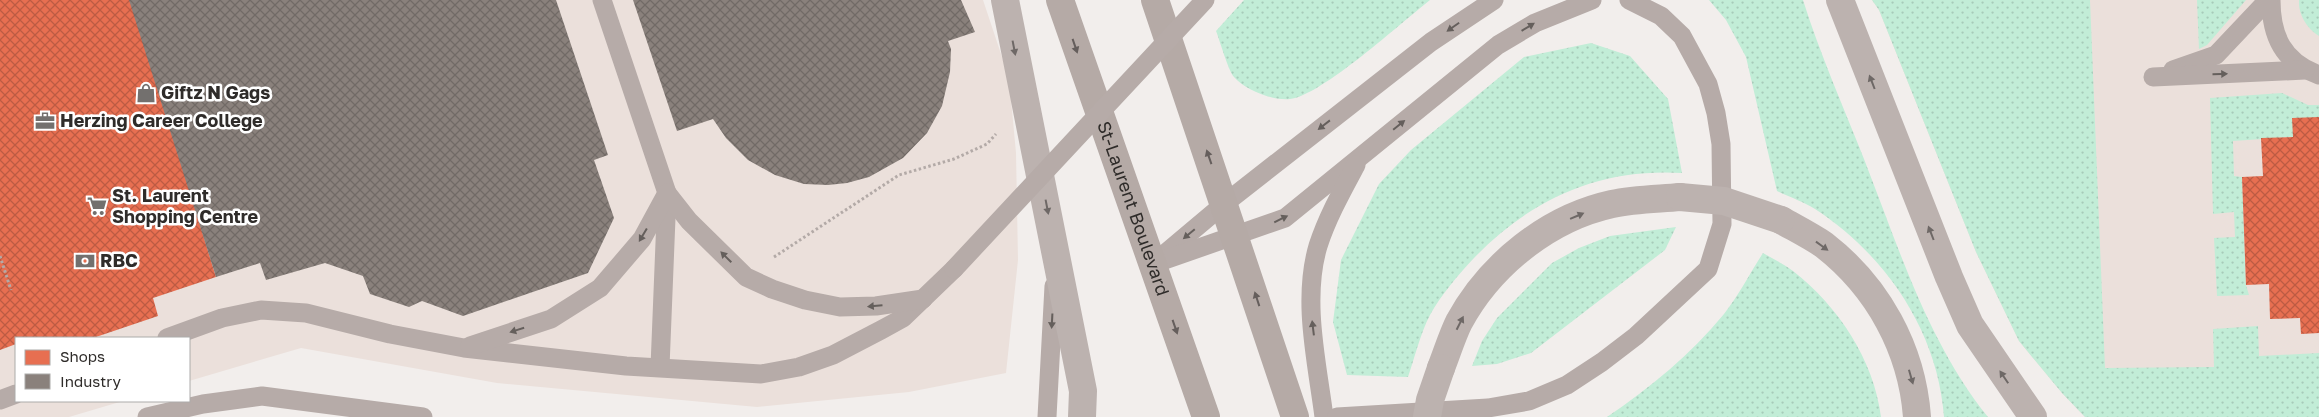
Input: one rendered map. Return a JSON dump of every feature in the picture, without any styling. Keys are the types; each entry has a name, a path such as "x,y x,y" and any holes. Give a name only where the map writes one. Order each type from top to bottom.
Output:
{"highway":[{"path":"1005,0 1056,254 1082,404"},
{"path":"1840,0 1948,277 1970,325 2032,417"},
{"path":"1426,417 1441,368 1459,322 1483,286 1508,259 1540,235 1578,214 1612,204 1680,197 1724,201 1781,220 1823,245 1846,265 1870,291 1891,321 1905,357 1915,391 1917,417"}],"main road":[{"name":"St-Laurent Boulevard","path":"1060,0 1206,417"},
{"path":"1156,0 1295,417"}],"lane":[{"path":"602,0 667,193 689,221 746,277 772,289 805,300 840,307 876,306 923,299"},
{"path":"170,337 222,318 261,310 306,314 390,334 464,348 660,367 761,374 799,367 834,355 903,318 954,269 1205,0"},
{"path":"1153,264 1224,204 1431,42 1494,0"},
{"path":"1153,264 1285,218 1498,45 1535,23 1592,0"},
{"path":"1337,417 1488,408 1529,400 1567,385 1602,362 1636,336 1708,269 1722,224 1720,144 1716,113 1708,84 1682,36 1661,16 1629,0"},
{"path":"2269,0 2271,23 2283,50 2312,73"},
{"path":"2269,0 2216,55 2153,77 2312,73"},
{"path":"1324,417 1311,310 1318,246 1340,193 1361,156"},
{"path":"464,348 551,319 600,288 642,239 667,193"},
{"path":"660,367 667,193"},
{"path":"1047,417 1056,254"},
{"path":"0,400 15,394"},
{"path":"147,417 205,411 262,396 423,417"}],"path":[{"path":"773,258 899,176 954,159 987,144 999,131"},
{"path":"0,256 11,290"}],"shaded area":[{"path":"0,0 983,0 1009,78 1016,153 1018,260 1006,373 909,392 757,407 497,383 301,348 190,381 190,337 15,337 15,402 120,402 69,417 0,417"},
{"path":"1872,0 2319,0 2319,417 2085,417 2062,393 2019,341 1976,252 1879,10"}],"green space":[{"path":"1244,0 1430,0 1341,72 1304,95 1283,99 1260,94 1245,86 1234,77 1227,62 1216,31"},
{"path":"1709,0 1803,0 1824,60 1916,293 1948,358 1988,417 1944,417 1940,386 1931,355 1919,326 1904,298 1864,249 1841,228 1811,206 1777,191 1746,57 1726,20"},
{"path":"1872,0 2090,0 2105,368 2214,367 2213,329 2258,326 2259,356 2319,353 2319,417 2085,417 2062,393 2019,341 1976,252 1879,10"},
{"path":"2197,0 2246,0 2207,45 2199,49"},
{"path":"2299,0 2319,0 2319,36 2304,21 2300,11"},
{"path":"1591,43 1630,56 1668,99 1682,173 1622,176 1595,182 1543,204 1519,219 1496,237 1450,285 1426,322 1408,377 1347,375 1333,322 1341,260 1379,184 1411,150 1524,57"},
{"path":"2282,93 2308,105 2319,105 2319,117 2293,137 2233,141 2234,176 2242,177 2246,285 2249,295 2217,296 2214,238 2235,237 2234,212 2213,214 2210,98"},
{"path":"1676,227 1665,250 1531,353 1497,364 1472,366 1482,341 1497,318 1552,263 1579,248 1610,236"},
{"path":"1763,253 1793,271 1825,301 1839,318 1862,355 1871,375 1881,417 1607,417 1654,382 1698,343 1724,314 1740,292"}],"building: Shops":[{"name":"St. Laurent Shopping Centre","path":"0,0 131,0 216,277 153,298 158,316 96,337 15,337 15,344 0,350"},
{"path":"2319,117 2319,333 2301,334 2300,318 2270,319 2269,284 2246,285 2242,177 2263,176 2261,138 2293,137 2292,118"}],"building: Industry":[{"path":"129,0 556,0 608,155 594,160 614,218 588,273 463,316 422,301 409,307 370,294 363,276 325,263 266,280 260,263 216,277"},
{"path":"633,0 961,0 975,32 948,41 951,49 950,72 942,106 927,133 903,158 869,177 847,183 828,185 804,184 775,175 748,160 726,138 713,119 677,131"}],"place":[{"name":"Giftz N Gags","path":"146,93"},
{"name":"Herzing Career College","path":"45,121"},
{"name":"St. Laurent Shopping Centre","path":"97,206"},
{"name":"RBC","path":"85,261"}]}
